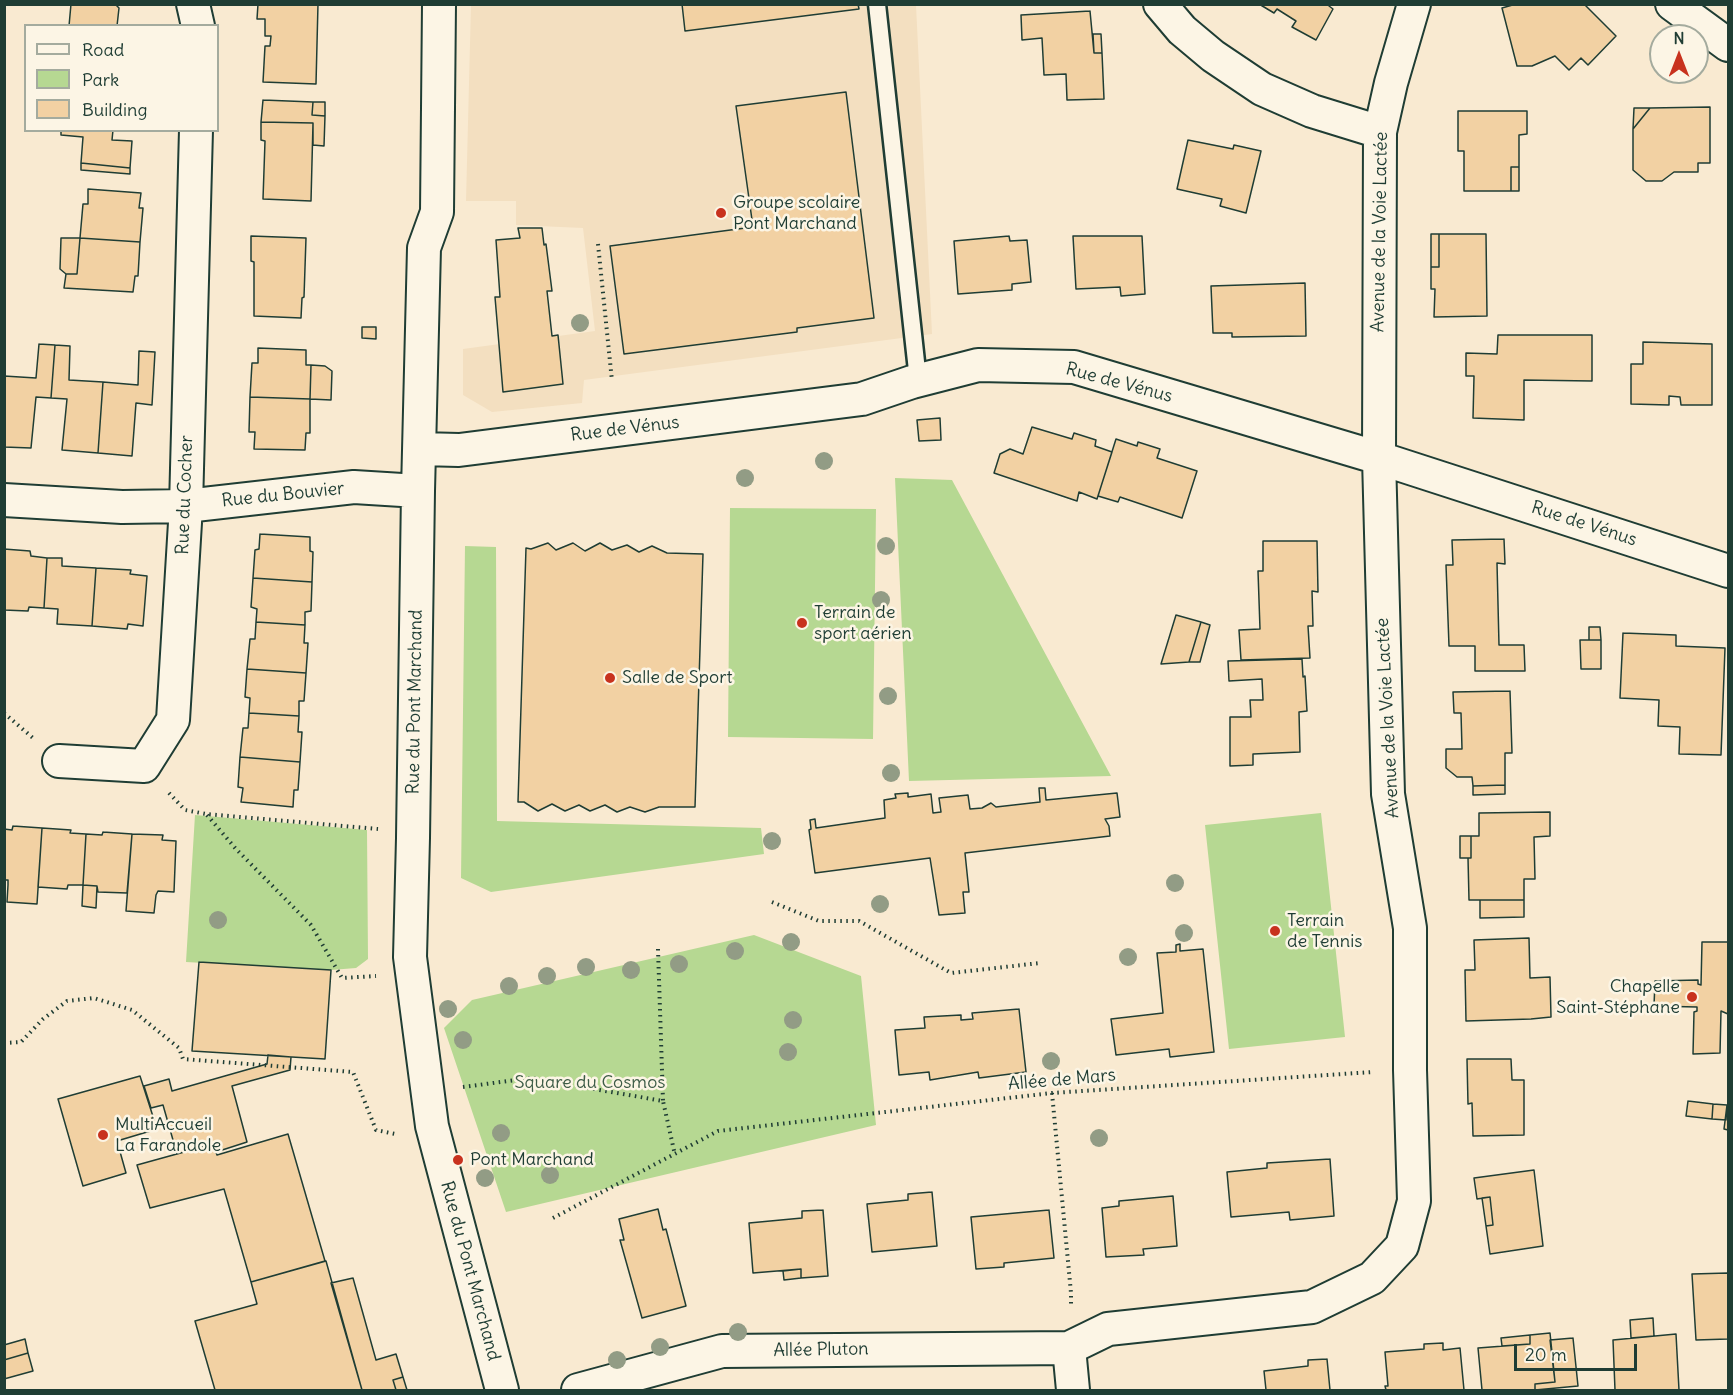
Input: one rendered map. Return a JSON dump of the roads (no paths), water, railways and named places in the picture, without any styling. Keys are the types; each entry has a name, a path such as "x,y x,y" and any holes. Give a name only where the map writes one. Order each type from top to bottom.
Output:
{"street":[{"path":"193,4 198,24"},
{"name":"Rue du Pont Marchand","path":"439,4 437,212 424,248 410,957 432,1126 502,1390"},
{"path":"1160,4 1182,30 1214,56 1262,89 1312,111 1380,132"},
{"name":"Avenue de la Voie Lactée","path":"1069,1348 1107,1329 1312,1307 1372,1278 1402,1246 1414,1201 1410,1070 1410,928 1388,794 1379,458 1380,132 1391,83 1414,4"},
{"path":"1672,4 1728,45"},
{"name":"Rue du Cocher","path":"59,761 144,766 173,720 186,506 196,132"},
{"name":"Rue de Vénus","path":"420,449 459,450 862,399 918,380 978,365 1074,367 1379,458 1728,571"},
{"name":"Rue du Bouvier","path":"4,500 122,507 186,506 354,487 418,491"},
{"path":"1069,1348 1072,1390"},
{"name":"Allée Pluton","path":"578,1390 722,1351 1069,1348"}],"lane":[{"path":"877,4 918,380"}],"place":[{"name":"Groupe scolaire Pont Marchand","path":"721,213"},
{"name":"Terrain de sport aérien","path":"802,623"},
{"name":"Salle de Sport","path":"610,678"},
{"name":"Terrain de Tennis","path":"1275,931"},
{"name":"Chapelle Saint-Stéphane","path":"1692,997"},
{"name":"MultiAccueil La Farandole","path":"103,1135"},
{"name":"Pont Marchand","path":"458,1160"}],"park label":[{"name":"Square du Cosmos","path":"590,1083"}]}
